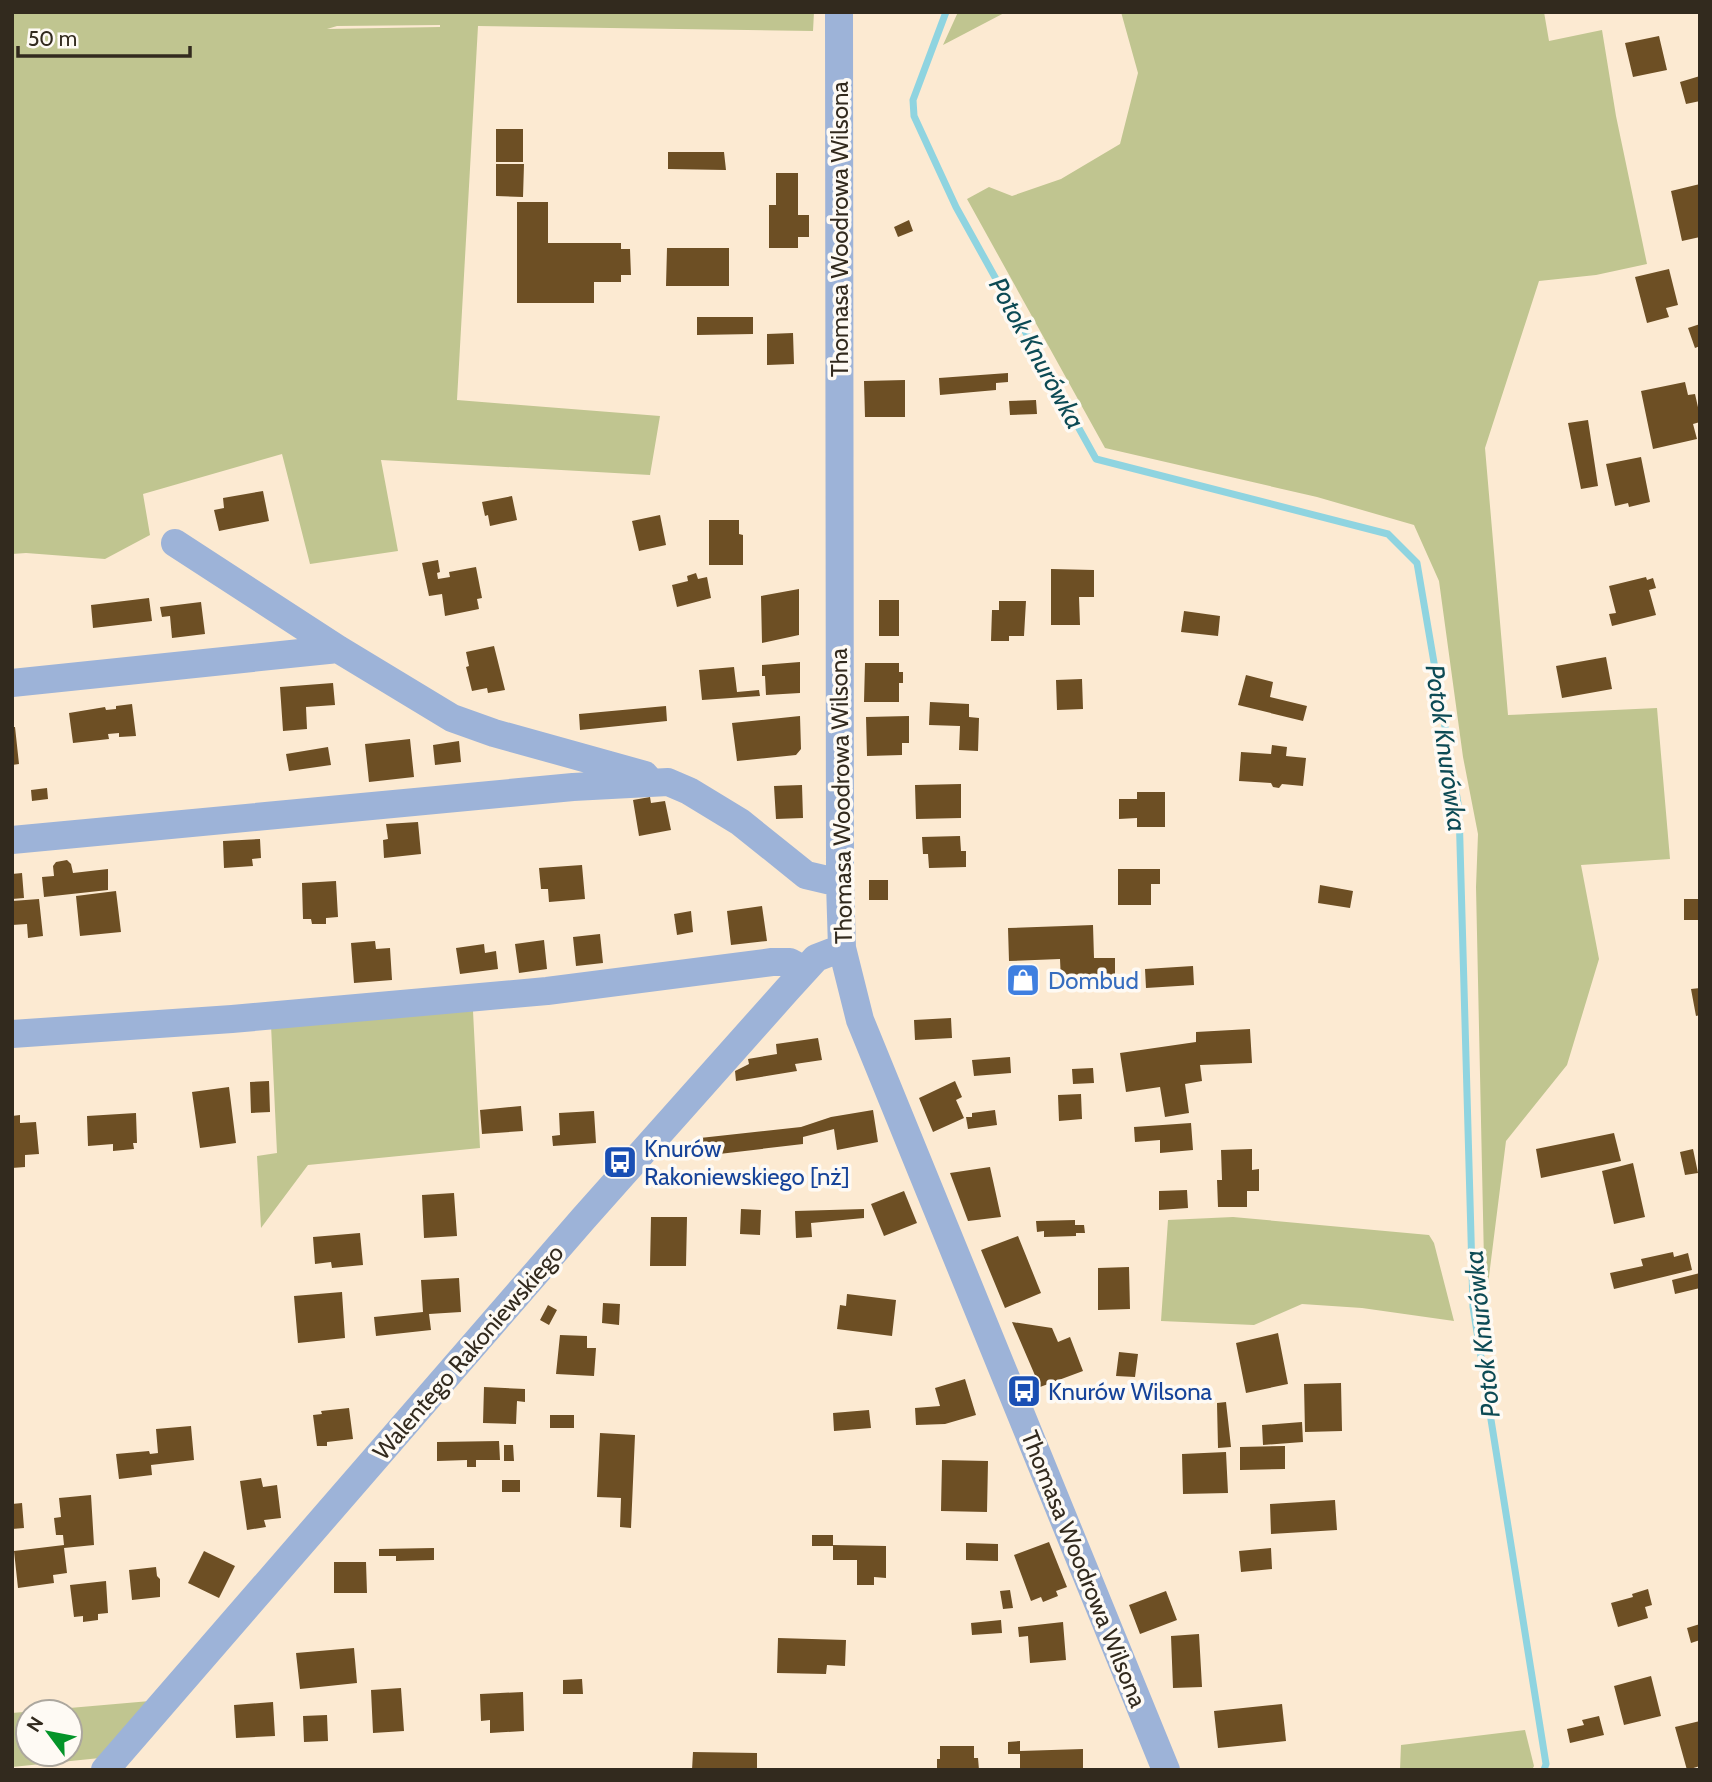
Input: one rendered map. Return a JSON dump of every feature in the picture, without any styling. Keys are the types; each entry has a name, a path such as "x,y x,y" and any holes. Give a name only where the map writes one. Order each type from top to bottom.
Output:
{"street":[{"name":"Thomasa Woodrowa Wilsona","path":"839,12 839,883 842,948 860,1020 1166,1770"},
{"path":"175,543 338,649 452,718 494,733 668,782 689,791 740,822 806,875 839,883"},
{"path":"12,683 338,649"},
{"path":"12,840 573,787 668,782"},
{"name":"Walentego Rakoniewskiego","path":"105,1770 583,1219 805,970 816,958 842,948"},
{"path":"12,1034 258,1017 508,994 772,962 790,962 805,970"}],"green space":[{"path":"12,12 814,12 813,31 478,26 457,400 660,416 650,475 381,460 398,551 310,564 282,454 143,494 150,535 105,559 12,554","holes":["337,26 440,27 327,29"]},
{"path":"958,12 1006,12 943,45"},
{"path":"1121,12 1544,12 1549,41 1602,30 1616,116 1647,264 1596,275 1539,281 1485,448 1508,715 1657,708 1670,859 1581,865 1599,959 1567,1065 1506,1141 1485,1308 1476,887 1478,834 1463,757 1439,581 1414,525 1317,497 1105,448 967,199 989,187 1012,196 1061,179 1120,144 1138,73"},
{"path":"473,1011 480,1148 308,1165 261,1228 257,1156 277,1153 271,1025"},
{"path":"1233,1217 1429,1235 1434,1243 1454,1321 1362,1308 1302,1304 1254,1325 1161,1321 1168,1220"},
{"path":"150,1701 100,1758 84,1760 84,1707"},
{"path":"12,1713 14,1713 14,1767"},
{"path":"1525,1730 1534,1766 1532,1770 1400,1770 1401,1745"}],"building":[{"path":"1659,36 1667,70 1633,77 1625,43"},
{"path":"1700,76 1700,101 1686,104 1680,82"},
{"path":"496,129 523,129 523,162 496,162"},
{"path":"668,152 724,152 726,170 668,169"},
{"path":"496,164 524,164 523,197 496,196"},
{"path":"776,173 798,173 798,215 809,215 809,237 798,237 798,248 769,248 769,205 776,205"},
{"path":"1700,184 1700,237 1682,241 1671,191"},
{"path":"517,202 548,202 548,243 621,243 621,249 630,249 631,275 621,275 621,282 594,282 594,303 517,303"},
{"path":"909,220 913,231 898,237 894,227"},
{"path":"667,248 729,248 729,286 666,286"},
{"path":"1669,269 1678,305 1666,308 1669,317 1647,323 1635,277"},
{"path":"697,317 753,317 753,334 697,335"},
{"path":"1700,324 1700,346 1695,348 1688,328"},
{"path":"793,333 794,364 767,365 767,334"},
{"path":"1008,373 1008,382 996,383 996,390 940,395 939,378"},
{"path":"905,380 905,417 865,417 864,381"},
{"path":"1685,382 1688,395 1695,394 1700,416 1700,422 1693,424 1697,439 1653,449 1641,391"},
{"path":"1036,400 1037,414 1010,415 1009,401"},
{"path":"1588,420 1598,486 1581,489 1568,423"},
{"path":"1641,457 1650,502 1629,507 1628,503 1615,506 1606,464"},
{"path":"263,491 269,521 219,531 214,510 224,508 223,498"},
{"path":"512,496 517,520 490,526 482,502"},
{"path":"660,515 666,545 639,551 632,521"},
{"path":"709,520 739,520 739,534 743,535 743,565 709,565"},
{"path":"438,560 438,579 450,577 449,572 476,567 482,598 477,599 479,609 445,616 442,594 429,596 422,563"},
{"path":"1051,569 1094,570 1094,597 1079,597 1080,625 1051,625"},
{"path":"696,573 698,579 707,577 711,598 677,607 672,585 688,581 687,576"},
{"path":"1646,577 1647,580 1653,578 1656,588 1649,590 1656,615 1612,626 1609,614 1616,613 1609,586"},
{"path":"799,589 799,635 762,643 761,596"},
{"path":"149,598 152,621 93,628 91,605"},
{"path":"879,600 899,600 899,636 879,636"},
{"path":"999,601 1026,601 1024,636 1009,636 1009,641 991,641 992,610 999,610"},
{"path":"201,602 205,634 172,638 170,616 162,617 160,607"},
{"path":"1184,611 1220,616 1218,636 1181,632"},
{"path":"494,646 505,690 488,693 487,688 472,691 466,667 469,666 466,652"},
{"path":"1606,657 1612,689 1562,698 1556,666"},
{"path":"800,662 800,693 766,695 762,665"},
{"path":"865,663 899,663 899,672 903,672 903,683 899,683 899,702 864,702"},
{"path":"734,667 737,692 759,690 760,696 702,700 699,670"},
{"path":"1246,675 1273,682 1270,697 1307,706 1303,721 1238,705"},
{"path":"1082,679 1083,709 1057,710 1056,680"},
{"path":"333,683 335,705 306,707 307,729 283,731 280,687"},
{"path":"930,702 969,704 969,717 979,718 978,751 959,750 960,726 929,725"},
{"path":"132,704 136,736 119,737 119,733 108,734 109,739 73,743 69,713 105,707 106,710 116,709 116,706"},
{"path":"666,706 667,721 580,730 579,714"},
{"path":"800,716 801,749 796,755 737,761 732,723"},
{"path":"909,716 909,743 902,743 902,755 867,756 866,717"},
{"path":"12,727 15,727 19,764 12,765"},
{"path":"410,739 414,777 369,782 365,744"},
{"path":"459,741 461,762 435,765 433,745"},
{"path":"1272,745 1287,747 1286,756 1306,758 1303,786 1282,784 1279,788 1273,787 1271,783 1239,781 1241,752 1271,754"},
{"path":"328,747 331,765 289,771 286,754"},
{"path":"961,784 961,818 916,819 915,785"},
{"path":"802,785 803,818 776,819 774,786"},
{"path":"47,788 48,799 32,801 31,790"},
{"path":"1137,792 1165,792 1165,827 1137,827 1137,818 1119,819 1119,799 1137,799"},
{"path":"650,797 651,803 665,801 671,830 639,836 633,800"},
{"path":"418,822 421,854 384,858 383,840 388,839 386,824"},
{"path":"960,836 961,851 966,851 966,867 929,868 928,854 923,854 922,837"},
{"path":"260,839 261,858 252,859 253,866 224,868 223,841"},
{"path":"67,860 73,873 108,869 108,890 44,897 42,877 54,876 53,866 56,862"},
{"path":"582,865 585,899 549,902 548,889 541,889 539,868"},
{"path":"1118,869 1160,869 1160,884 1151,884 1151,905 1118,905"},
{"path":"22,873 24,898 12,899 12,874"},
{"path":"869,880 888,880 888,900 869,900"},
{"path":"336,881 338,917 326,918 326,924 312,924 311,919 303,919 302,883"},
{"path":"1320,885 1353,891 1350,908 1318,903"},
{"path":"116,891 121,932 80,936 76,896"},
{"path":"39,899 43,936 28,938 27,924 12,925 12,901"},
{"path":"1684,899 1700,899 1700,920 1684,920"},
{"path":"762,906 767,941 731,945 727,911"},
{"path":"691,911 693,932 677,935 674,914"},
{"path":"1093,925 1094,958 1115,958 1115,979 1061,981 1060,959 1009,961 1008,928"},
{"path":"600,934 603,963 576,966 573,937"},
{"path":"544,940 547,969 519,973 515,944"},
{"path":"375,941 376,949 390,948 392,980 354,983 351,943"},
{"path":"484,944 485,953 496,951 498,969 460,974 456,948"},
{"path":"1193,966 1194,985 1146,988 1145,969"},
{"path":"1700,988 1700,1015 1696,1016 1691,989"},
{"path":"951,1018 952,1038 915,1040 914,1020"},
{"path":"1250,1029 1252,1063 1200,1065 1202,1081 1185,1084 1189,1113 1165,1117 1160,1087 1126,1092 1120,1053 1196,1042 1196,1032"},
{"path":"818,1038 822,1060 795,1064 797,1071 736,1081 735,1071 749,1064 748,1059 777,1054 776,1044"},
{"path":"1010,1057 1011,1073 974,1076 972,1060"},
{"path":"1093,1068 1094,1083 1073,1084 1072,1069"},
{"path":"269,1081 270,1112 251,1113 250,1082"},
{"path":"955,1081 962,1097 956,1100 964,1118 933,1132 919,1098"},
{"path":"229,1087 236,1143 200,1148 192,1092"},
{"path":"1081,1094 1082,1119 1059,1121 1058,1095"},
{"path":"521,1106 523,1131 482,1134 480,1110"},
{"path":"873,1110 878,1142 837,1150 834,1129 803,1137 803,1144 702,1156 700,1138 801,1127 831,1117"},
{"path":"995,1110 997,1125 968,1129 966,1117 972,1117 972,1113"},
{"path":"594,1111 596,1143 553,1146 552,1136 560,1135 559,1113"},
{"path":"136,1113 137,1143 133,1143 134,1149 113,1151 113,1144 88,1146 87,1116"},
{"path":"20,1115 20,1123 36,1122 39,1154 25,1155 25,1167 12,1168 12,1116"},
{"path":"1191,1123 1193,1150 1160,1153 1160,1140 1135,1142 1134,1127"},
{"path":"1614,1133 1621,1161 1541,1178 1536,1149"},
{"path":"1252,1149 1252,1170 1259,1169 1259,1191 1247,1191 1247,1207 1218,1207 1217,1180 1222,1180 1221,1150"},
{"path":"1693,1149 1698,1173 1685,1175 1680,1152"},
{"path":"1633,1163 1645,1217 1614,1224 1602,1171"},
{"path":"990,1167 1001,1217 968,1221 950,1173"},
{"path":"1187,1190 1188,1208 1159,1210 1159,1191"},
{"path":"904,1191 917,1223 884,1236 871,1204"},
{"path":"454,1193 457,1236 424,1238 422,1195"},
{"path":"741,1209 761,1210 760,1235 740,1234"},
{"path":"864,1209 864,1218 811,1223 812,1237 796,1238 795,1211"},
{"path":"651,1217 687,1217 686,1266 650,1266"},
{"path":"1075,1220 1075,1225 1084,1225 1085,1233 1076,1233 1076,1236 1044,1237 1044,1231 1037,1232 1036,1221"},
{"path":"360,1233 363,1265 332,1268 331,1262 315,1264 313,1237"},
{"path":"1018,1236 1041,1293 1005,1308 981,1250"},
{"path":"1673,1252 1674,1257 1688,1253 1692,1270 1614,1289 1610,1273 1643,1266 1641,1259"},
{"path":"1129,1267 1130,1309 1098,1310 1098,1268"},
{"path":"1700,1273 1700,1288 1675,1294 1672,1280"},
{"path":"459,1278 461,1312 429,1314 431,1330 376,1336 374,1317 423,1312 421,1280"},
{"path":"342,1292 345,1338 298,1343 294,1296"},
{"path":"847,1294 896,1300 892,1336 837,1329 840,1305 846,1306"},
{"path":"603,1303 620,1304 619,1325 602,1323"},
{"path":"548,1305 557,1310 549,1325 540,1320"},
{"path":"1012,1322 1052,1328 1058,1342 1070,1337 1083,1371 1040,1387"},
{"path":"1278,1333 1288,1384 1246,1393 1236,1343"},
{"path":"560,1335 587,1336 587,1348 596,1348 594,1376 556,1374"},
{"path":"1119,1352 1138,1354 1135,1377 1116,1376"},
{"path":"965,1379 976,1415 945,1424 916,1425 915,1408 940,1406 935,1388"},
{"path":"1341,1383 1342,1431 1305,1432 1304,1384"},
{"path":"484,1387 525,1389 525,1402 517,1401 516,1424 483,1423"},
{"path":"1226,1402 1231,1447 1218,1448 1217,1403"},
{"path":"349,1408 353,1439 317,1446 313,1415 322,1414 321,1411"},
{"path":"869,1410 871,1428 834,1431 833,1413"},
{"path":"550,1415 574,1415 574,1428 550,1428"},
{"path":"1302,1422 1303,1442 1263,1445 1262,1425"},
{"path":"191,1426 194,1460 151,1465 152,1475 119,1479 116,1454 149,1451 150,1454 158,1453 156,1429"},
{"path":"600,1433 635,1435 631,1528 620,1527 621,1498 597,1497"},
{"path":"499,1441 500,1460 476,1460 476,1467 467,1467 467,1460 437,1461 437,1442"},
{"path":"504,1445 513,1445 514,1461 504,1461"},
{"path":"1285,1446 1285,1469 1240,1470 1240,1447"},
{"path":"1226,1452 1228,1493 1183,1494 1182,1454"},
{"path":"942,1460 988,1461 987,1512 941,1511"},
{"path":"261,1478 263,1487 277,1485 281,1518 264,1520 266,1527 247,1530 240,1481"},
{"path":"502,1480 520,1480 520,1492 502,1492"},
{"path":"91,1495 94,1545 64,1548 67,1573 53,1575 54,1583 18,1588 14,1551 64,1545 63,1535 56,1535 54,1518 61,1517 59,1498"},
{"path":"1335,1500 1337,1530 1271,1534 1270,1504"},
{"path":"22,1503 24,1528 12,1529 12,1504"},
{"path":"812,1535 833,1535 833,1546 812,1546"},
{"path":"1049,1542 1067,1587 1056,1591 1058,1596 1043,1602 1041,1597 1031,1601 1014,1555"},
{"path":"966,1543 998,1544 998,1561 966,1560"},
{"path":"833,1545 886,1546 886,1578 874,1577 874,1585 857,1585 857,1560 833,1560"},
{"path":"434,1548 434,1560 396,1561 396,1556 379,1556 379,1549"},
{"path":"1271,1548 1272,1569 1241,1572 1239,1551"},
{"path":"204,1551 235,1566 219,1598 188,1583"},
{"path":"334,1562 366,1562 367,1593 334,1593"},
{"path":"156,1567 160,1579 160,1597 132,1600 129,1570"},
{"path":"106,1581 108,1613 98,1614 98,1620 83,1622 83,1616 74,1617 70,1585"},
{"path":"1648,1589 1652,1605 1645,1607 1648,1618 1618,1627 1611,1603 1633,1597 1632,1594"},
{"path":"1010,1590 1013,1608 1003,1609 1000,1591"},
{"path":"1166,1591 1177,1620 1140,1634 1129,1605"},
{"path":"1001,1620 1002,1633 972,1635 971,1623"},
{"path":"1063,1622 1066,1660 1030,1663 1028,1636 1019,1637 1018,1627"},
{"path":"1700,1624 1700,1640 1691,1643 1687,1628"},
{"path":"1199,1634 1202,1687 1173,1688 1171,1636"},
{"path":"778,1638 846,1640 845,1666 827,1665 826,1674 777,1673"},
{"path":"354,1648 357,1683 300,1689 296,1653"},
{"path":"1651,1676 1661,1716 1624,1725 1614,1686"},
{"path":"582,1679 583,1694 563,1694 563,1680"},
{"path":"401,1688 404,1731 373,1733 371,1690"},
{"path":"523,1692 524,1731 490,1733 490,1720 481,1721 480,1694"},
{"path":"273,1702 275,1736 236,1738 234,1705"},
{"path":"1282,1704 1286,1741 1218,1748 1214,1711"},
{"path":"327,1715 328,1741 304,1742 303,1716"},
{"path":"1599,1716 1604,1735 1570,1743 1567,1729 1584,1725 1582,1720"},
{"path":"1700,1721 1700,1766 1687,1770 1675,1727"},
{"path":"1020,1741 1020,1751 1083,1749 1083,1770 1020,1770 1020,1754 1008,1754 1008,1742"},
{"path":"940,1746 974,1746 974,1758 978,1758 979,1770 937,1770"},
{"path":"693,1752 757,1753 757,1770 692,1770"}],"waterway":[{"name":"Potok Knurówka","path":"946,12 913,100 914,116 956,207 1096,459 1388,534 1417,563 1459,809 1473,1307 1546,1764 1544,1770"}],"place":[{"name":"Dombud","path":"1023,980"},
{"name":"Knurów Rakoniewskiego [nż]","path":"620,1162"},
{"name":"Knurów Wilsona","path":"1024,1391"}]}
